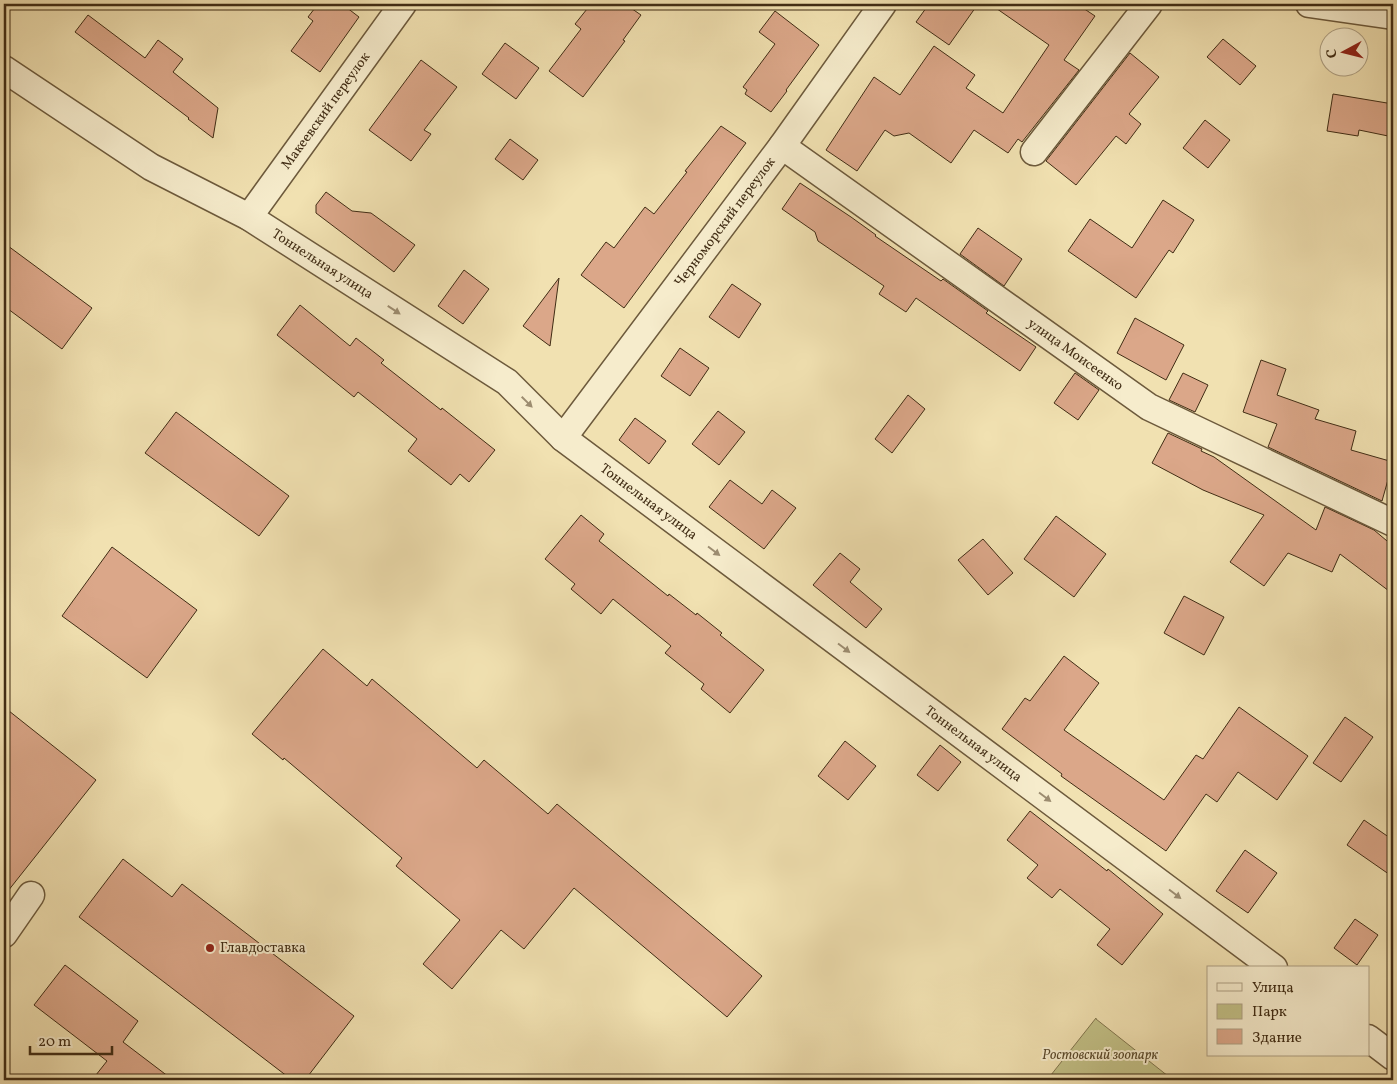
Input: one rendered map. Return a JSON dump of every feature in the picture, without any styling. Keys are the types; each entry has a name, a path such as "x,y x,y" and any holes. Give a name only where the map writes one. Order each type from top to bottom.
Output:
{"street":[{"name":"Макеевский переулок","path":"249,217 403,4"},
{"name":"Черноморский переулок","path":"563,438 782,146 883,4"},
{"path":"1034,152 1149,4"},
{"path":"1309,4 1393,16"},
{"name":"Тоннельная улица","path":"4,69 151,167 249,217 507,382 563,438 1271,966"},
{"name":"улица Моисеенко","path":"782,146 1149,407 1393,523"},
{"path":"4,934 31,894"},
{"path":"1370,1040 1393,1057"}],"green space":[{"name":"Ростовский зоопарк","path":"1096,1019 1173,1080 1047,1080"}],"building":[{"path":"318,4 342,4 359,17 320,72 291,51 313,21 308,17"},
{"path":"591,4 625,4 641,15 623,40 625,41 583,97 549,71 581,29 575,24"},
{"path":"929,4 978,4 949,45 916,22"},
{"path":"990,4 1077,4 1095,16 1064,60 1079,70 1022,142 1018,139 1008,153 974,130 951,163 909,133 894,136 885,130 857,171 826,150 874,77 900,95 934,46 975,75 966,88 1003,113 1049,45"},
{"path":"775,11 819,45 771,112 745,94 747,90 743,87 775,44 759,32"},
{"path":"88,15 145,58 158,40 183,59 173,72 218,108 213,138 75,32"},
{"path":"1223,39 1256,66 1240,85 1207,57"},
{"path":"505,43 539,68 516,99 482,74"},
{"path":"1130,53 1159,77 1129,114 1141,124 1126,144 1116,136 1076,185 1046,161"},
{"path":"421,60 457,87 424,130 431,134 411,161 369,130"},
{"path":"1333,94 1393,104 1393,137 1359,130 1358,136 1327,131"},
{"path":"1205,120 1230,140 1208,168 1183,148"},
{"path":"721,126 746,143 624,308 581,275 606,242 614,248 645,207 654,214"},
{"path":"510,139 538,160 523,180 495,159"},
{"path":"800,183 941,281 943,279 988,311 986,313 1036,347 1020,371 916,298 906,312 879,294 884,286 818,241 815,232 782,209"},
{"path":"326,192 352,211 371,213 415,245 394,272 316,213 316,205"},
{"path":"1163,200 1194,220 1173,253 1169,250 1136,298 1068,251 1090,219 1132,248"},
{"path":"978,228 1022,259 1004,286 960,254"},
{"path":"4,243 92,308 62,349 4,306"},
{"path":"464,270 489,289 463,324 438,306"},
{"path":"559,278 550,346 523,326"},
{"path":"732,284 761,304 739,338 709,317"},
{"path":"300,305 350,346 356,338 384,360 381,363 495,450 469,482 460,474 451,485 408,451 417,439 358,392 354,397 277,335"},
{"path":"1135,318 1184,345 1166,380 1117,353"},
{"path":"680,348 709,368 690,396 661,376"},
{"path":"1261,360 1286,369 1277,395 1319,410 1315,419 1356,431 1351,450 1393,462 1382,501 1268,447 1277,424 1243,412"},
{"path":"1075,373 1099,390 1078,420 1054,403"},
{"path":"1183,373 1208,385 1195,412 1169,400"},
{"path":"908,395 925,409 892,453 875,439"},
{"path":"718,411 745,432 719,465 692,444"},
{"path":"176,412 289,496 259,536 145,453"},
{"path":"635,418 666,441 649,464 619,440"},
{"path":"1168,433 1202,449 1201,451 1214,457 1316,530 1325,507 1374,530 1393,546 1393,594 1340,554 1332,572 1288,553 1264,586 1230,562 1264,515 1203,490 1152,463"},
{"path":"730,480 762,504 772,490 796,508 764,549 709,507"},
{"path":"581,515 604,534 599,541 668,596 669,594 696,615 697,613 722,633 720,635 764,670 730,713 701,689 704,684 665,653 671,646 613,599 601,614 571,589 575,584 545,559"},
{"path":"1056,516 1106,554 1074,597 1024,559"},
{"path":"983,539 1013,573 988,595 958,560"},
{"path":"112,547 197,610 147,678 62,616"},
{"path":"840,553 860,569 850,582 882,609 866,628 813,585"},
{"path":"1184,596 1224,617 1204,655 1164,633"},
{"path":"323,649 367,686 372,679 477,768 484,760 548,814 557,804 762,976 727,1017 574,888 524,949 501,930 452,989 423,964 460,920 396,866 402,858 284,758 283,760 252,734"},
{"path":"1064,656 1099,683 1064,730 1164,800 1196,755 1203,759 1239,707 1308,756 1277,800 1238,772 1217,802 1206,794 1166,851 1061,776 1062,774 1002,729 1025,698 1030,701"},
{"path":"4,707 96,780 4,896"},
{"path":"1345,717 1373,737 1341,782 1313,763"},
{"path":"845,741 876,766 848,800 818,776"},
{"path":"940,745 961,762 938,791 917,775"},
{"path":"1030,811 1107,871 1108,869 1163,914 1122,965 1097,945 1110,929 1060,889 1052,898 1027,878 1038,865 1007,840"},
{"path":"1364,820 1393,840 1393,877 1347,845"},
{"path":"1245,850 1277,873 1248,913 1216,891"},
{"path":"123,859 172,897 182,884 354,1016 305,1080 292,1080 79,917"},
{"path":"1355,919 1378,935 1357,965 1334,948"},
{"path":"65,965 138,1021 123,1042 173,1080 92,1080 107,1061 34,1005"}],"place":[{"name":"Главдоставка","path":"210,948"}]}
